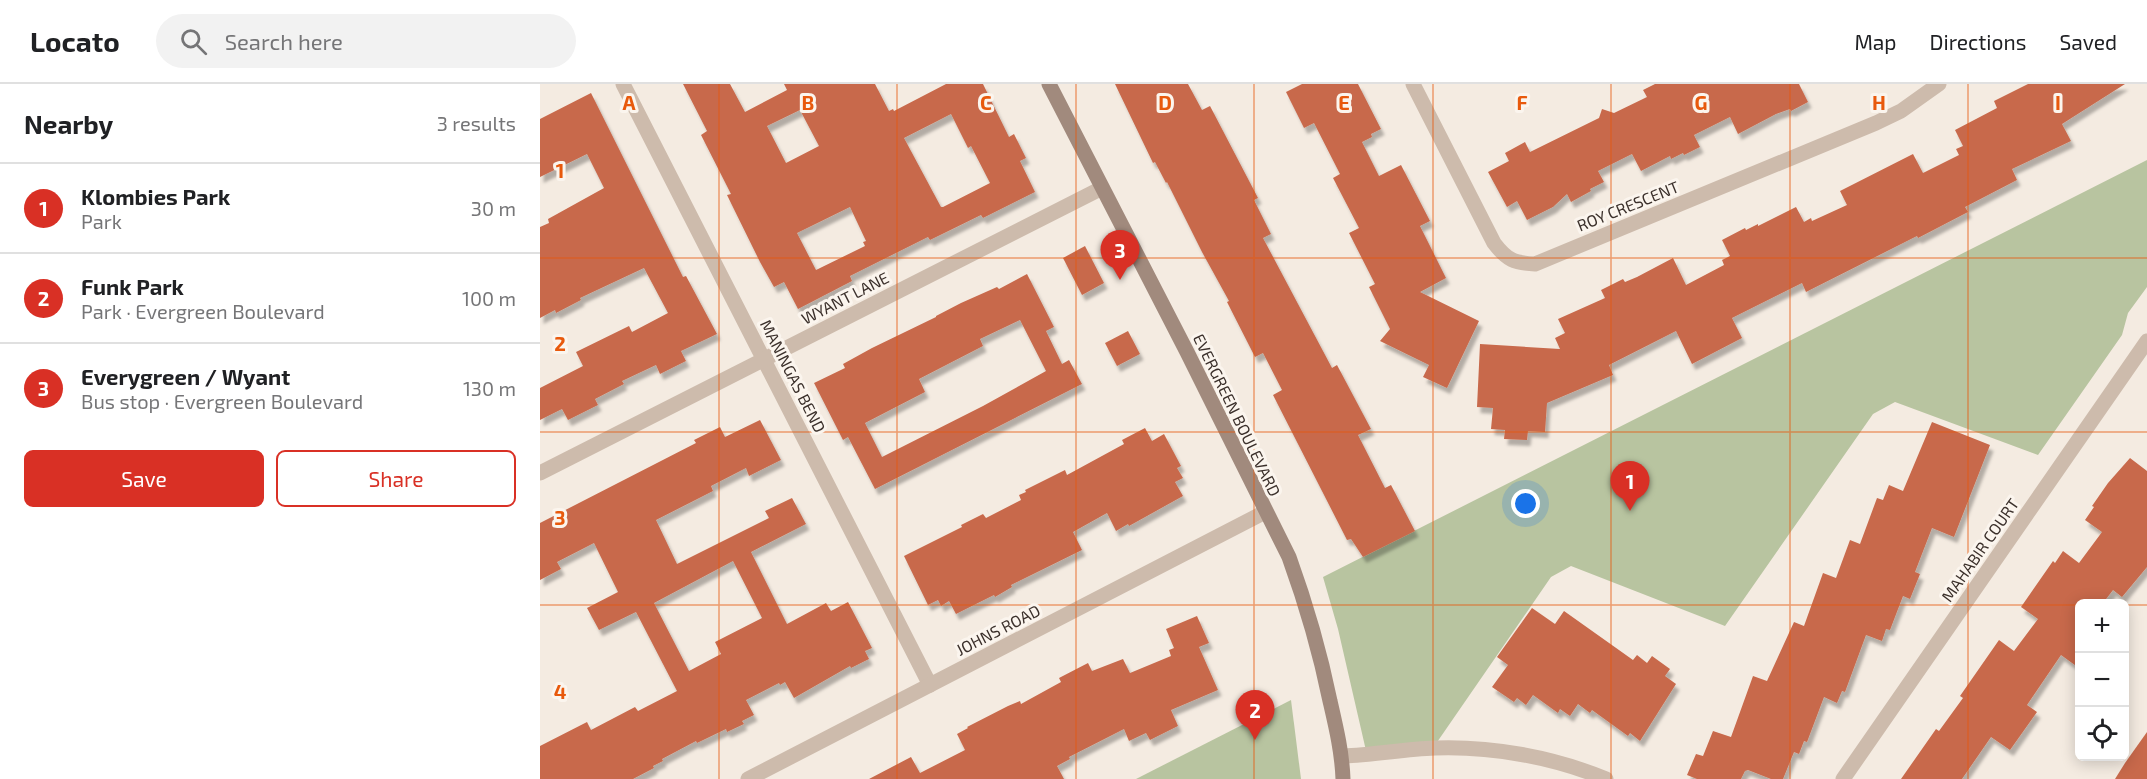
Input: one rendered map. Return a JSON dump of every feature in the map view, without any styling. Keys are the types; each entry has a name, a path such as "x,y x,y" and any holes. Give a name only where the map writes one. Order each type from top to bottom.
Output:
{"street":[{"name":"MANINGAS BEND","path":"623,84 930,685"},
{"name":"EVERGREEN BOULEVARD","path":"1049,84 1289,557 1302,593 1324,672 1343,756 1343,779"},
{"name":"ROY CRESCENT","path":"1413,84 1494,243 1504,256 1519,264 1535,264 1876,123 1901,111 1939,84"},
{"name":"WYANT LANE","path":"540,473 1102,188"},
{"name":"MAHABIR COURT","path":"1843,779 2147,341"},
{"name":"JOHNS ROAD","path":"748,779 1265,512"},
{"path":"1343,756 1367,756 1433,748 1478,748 1526,755 1606,779"}],"green space":[{"path":"2147,160 2147,287 2128,313 2122,335 2038,455 1895,402 1873,414 1725,626 1571,566 1551,577 1433,748 1367,755 1338,629 1323,577"},
{"path":"1291,700 1301,779 1136,779"}],"building":[{"path":"683,84 730,84 745,112 787,90 784,84 875,84 889,111 893,109 894,111 946,84 983,84 1009,137 1014,134 1026,158 1020,161 1035,192 983,218 981,215 930,240 928,237 850,276 852,281 798,309 784,282 774,287 760,262 727,195 731,194 701,135 707,131","holes":["800,110 819,146 786,163 767,126","951,114 968,148 971,146 990,183 941,207 904,138","850,207 866,241 863,242 865,246 816,270 797,233"]},
{"path":"1115,84 1188,84 1202,110 1210,106 1258,198 1254,200 1271,234 1263,238 1332,368 1337,365 1371,429 1358,435 1385,488 1391,485 1415,531 1363,557 1351,539 1347,540 1273,395 1282,390 1263,353 1255,357 1227,302 1229,301 1167,182 1155,162 1153,163"},
{"path":"1302,84 1358,84 1381,129 1362,142 1379,176 1401,165 1430,221 1420,226 1446,278 1420,292 1479,321 1447,388 1423,377 1429,365 1380,341 1390,329 1369,287 1375,284 1349,233 1359,228 1333,178 1340,174 1314,123 1304,128 1286,92"},
{"path":"1655,84 1799,84 1808,102 1791,111 1790,109 1776,114 1738,134 1730,117 1694,135 1700,147 1671,159 1670,156 1641,171 1632,154 1598,171 1604,182 1590,189 1591,191 1571,202 1567,194 1553,207 1527,220 1517,201 1507,207 1488,172 1509,161 1505,153 1525,142 1530,152 1599,118 1602,109 1614,113 1647,97 1643,90"},
{"path":"2028,84 2125,84 2062,124 2071,141 2012,169 2017,180 1965,207 1968,212 1806,292 1802,283 1732,318 1742,338 1692,364 1676,331 1609,365 1613,375 1547,403 1545,432 1528,431 1527,440 1504,439 1505,430 1491,429 1493,408 1477,407 1480,344 1560,349 1555,338 1565,333 1558,319 1605,298 1601,290 1623,279 1625,282 1637,277 1673,258 1686,285 1724,265 1722,260 1730,256 1722,240 1745,228 1746,230 1758,224 1758,226 1796,207 1804,222 1811,218 1812,221 1847,205 1840,191 1913,154 1923,173 1959,155 1956,149 1963,146 1955,130 1997,108 1994,101"},
{"path":"591,93 683,277 686,276 717,334 681,351 686,361 660,374 656,365 622,381 624,384 595,399 598,405 568,420 562,409 540,420 540,388 583,366 576,352 629,326 632,332 668,313 644,268 580,298 581,300 556,313 555,310 540,318 540,227 549,223 548,219 604,188 587,154 540,177 540,119"},
{"path":"1085,246 1104,283 1082,295 1063,258"},
{"path":"1027,274 1054,327 1046,331 1062,364 1069,360 1082,384 875,489 848,437 843,440 814,383 845,368 843,364 872,348 961,303 997,287 999,289","holes":["1020,320 1046,371 882,457 865,423 925,392 919,379 983,346 980,339"]},
{"path":"1128,331 1140,354 1117,366 1105,343"},
{"path":"760,420 781,460 749,476 746,468 711,486 713,491 656,520 677,564 769,518 765,511 792,498 806,524 751,552 787,624 826,603 831,611 848,602 872,648 865,651 869,659 851,668 850,666 794,698 785,682 780,685 779,683 746,700 754,715 742,721 744,724 727,732 726,729 697,743 696,741 662,759 663,761 653,766 654,768 633,779 540,779 540,746 587,722 591,730 635,707 638,711 677,691 636,612 599,630 587,608 618,592 594,543 557,562 561,569 540,580 540,523 696,443 694,440 720,427 725,437","holes":["733,561 762,618 715,642 721,654 689,671 654,603"]},
{"path":"1932,422 1990,445 1954,537 1932,528 1915,572 1920,574 1910,599 1903,596 1890,630 1886,629 1882,641 1866,635 1845,692 1842,691 1837,703 1824,697 1807,742 1804,741 1799,754 1794,752 1783,779 1771,779 1748,770 1741,779 1697,779 1687,775 1696,754 1703,756 1713,731 1731,737 1753,676 1767,681 1794,622 1804,626 1823,573 1836,578 1850,540 1860,544 1877,498 1883,500 1889,485 1903,491"},
{"path":"1145,428 1152,441 1164,434 1181,466 1177,468 1183,478 1175,482 1183,496 1116,531 1107,513 1073,532 1082,550 1011,585 1012,587 995,597 994,595 956,614 949,601 941,606 938,600 928,605 904,556 983,514 986,518 1021,500 1019,495 1026,492 1025,490 1065,470 1067,475 1124,444 1122,440"},
{"path":"2130,458 2147,471 2147,567 2122,597 2113,590 2106,599 2075,599 2075,665 2061,655 2027,705 2037,712 2010,750 1991,737 1962,779 1901,779 1936,729 1939,731 1963,698 1960,696 1999,640 2014,651 2038,619 2021,607 2053,561 2055,563 2063,551 2079,563 2102,532 2085,520 2108,483"},
{"path":"1532,608 1555,624 1564,611 1633,660 1637,655 1647,663 1652,656 1670,669 1665,676 1676,684 1640,741 1630,733 1628,736 1592,710 1590,713 1578,704 1570,716 1560,709 1558,713 1533,695 1526,705 1517,698 1514,702 1492,687 1508,665 1497,657"},
{"path":"1197,616 1209,643 1199,647 1218,690 1171,710 1178,726 1150,740 1146,733 1129,741 1124,729 1069,757 1070,759 1057,766 1064,779 869,779 911,757 920,773 965,750 957,734 1008,706 1020,701 1021,704 1061,682 1059,678 1088,663 1092,671 1123,659 1130,673 1171,656 1169,650 1174,648 1166,629"},
{"path":"2147,732 2147,779 2115,779 2126,761 2129,761 2129,757"}],"place":[{"name":"Everygreen / Wyant","path":"1120,280"},
{"name":"Klombies Park","path":"1630,511"},
{"name":"Funk Park","path":"1255,740"}]}
